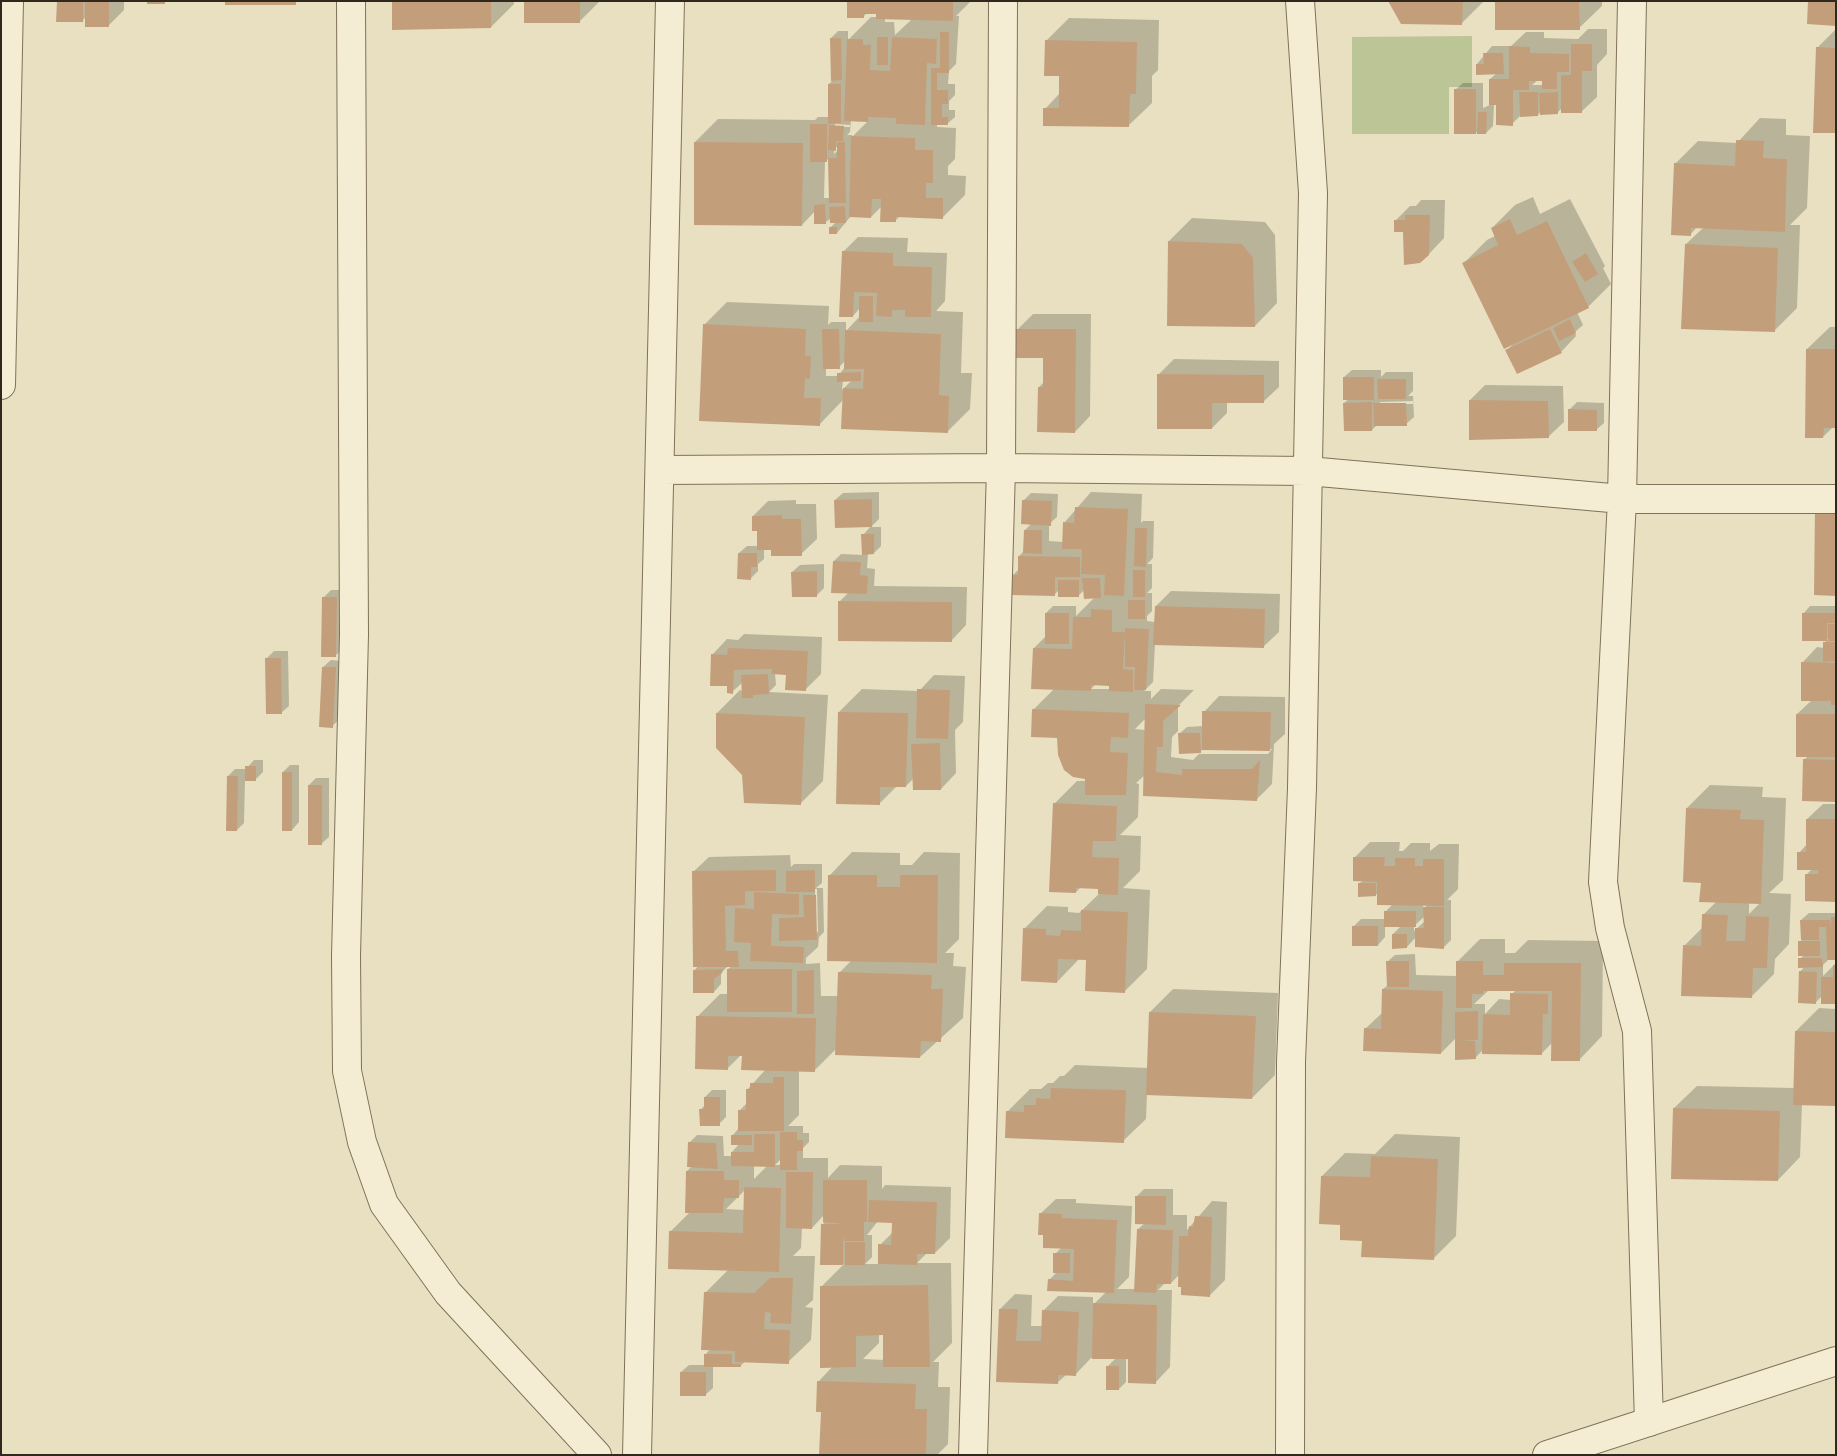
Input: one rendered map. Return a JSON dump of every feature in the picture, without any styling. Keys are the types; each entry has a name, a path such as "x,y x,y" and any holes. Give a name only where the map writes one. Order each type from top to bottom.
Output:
{"street":[{"path":"1,385 9,1"},
{"path":"351,1 354,636 346,956 347,1071 362,1142 384,1204 448,1293 597,1455"},
{"path":"638,1455 670,1"},
{"path":"973,1455 1000,468 1003,1"},
{"path":"1290,1455 1292,1062 1302,788 1313,193 1300,1"},
{"path":"1632,1 1622,498 1603,882 1610,928 1637,1031 1650,1422"},
{"path":"660,470 1000,468 1308,471 1622,498 1836,498"},
{"path":"1547,1455 1836,1361"}],"green space":[{"path":"1472,36 1472,87 1449,87 1449,134 1352,134 1352,37"}],"building":[{"path":"57,1 83,1 83,22 56,22"},
{"path":"85,1 109,1 109,27 85,27"},
{"path":"147,1 165,1 165,4 147,4"},
{"path":"225,1 296,1 296,5 225,5"},
{"path":"392,1 491,1 491,28 392,30"},
{"path":"524,1 580,1 580,23 524,23"},
{"path":"847,1 953,1 953,21 876,19 876,14 864,14 864,18 847,18"},
{"path":"1388,1 1463,1 1462,25 1401,24"},
{"path":"1495,1 1579,1 1580,30 1495,30"},
{"path":"1808,1 1836,1 1836,26 1807,24"},
{"path":"940,32 949,32 949,73 937,73 937,90 948,90 948,104 942,104 942,117 948,117 948,125 931,125 931,68 940,68"},
{"path":"877,37 888,37 888,65 877,65"},
{"path":"892,37 937,39 936,64 927,63 925,125 896,124 896,118 868,117 868,122 844,121 847,39 863,39 863,45 871,45 870,70 890,71"},
{"path":"830,38 841,38 842,80 831,81"},
{"path":"1045,40 1137,42 1136,94 1130,94 1129,127 1043,126 1043,108 1059,108 1059,76 1044,76"},
{"path":"1571,44 1592,44 1592,71 1582,71 1582,113 1561,113 1561,75 1571,75"},
{"path":"1509,46 1530,47 1530,53 1569,54 1569,72 1557,72 1557,89 1542,89 1542,81 1529,81 1529,90 1513,90 1513,126 1496,125 1496,105 1489,105 1489,79 1509,79"},
{"path":"1816,47 1836,48 1836,133 1813,133"},
{"path":"1483,53 1503,53 1504,74 1476,75 1476,64 1484,64"},
{"path":"828,84 841,84 841,123 828,124"},
{"path":"1454,89 1476,89 1476,134 1454,134"},
{"path":"1519,92 1538,92 1538,116 1520,117"},
{"path":"1558,92 1558,114 1540,115 1539,93"},
{"path":"1478,112 1487,112 1486,134 1477,134"},
{"path":"810,124 827,124 827,162 810,162"},
{"path":"829,125 844,126 843,141 836,141 836,151 828,150"},
{"path":"851,136 915,138 915,150 933,150 933,183 926,183 926,198 943,198 943,219 896,217 896,222 880,222 881,199 872,199 871,218 849,217"},
{"path":"1736,140 1764,141 1763,158 1787,159 1785,232 1691,228 1691,236 1671,235 1674,163 1735,166"},
{"path":"694,142 803,143 802,226 694,225"},
{"path":"837,142 845,142 846,203 829,203 828,158 837,158"},
{"path":"825,204 826,224 814,224 814,205"},
{"path":"845,206 846,223 830,223 829,207"},
{"path":"1405,215 1430,215 1429,255 1420,263 1404,265 1403,232 1394,232 1394,220 1405,220"},
{"path":"1510,219 1517,235 1547,221 1589,308 1504,349 1462,263 1498,245 1491,228"},
{"path":"829,227 837,227 837,234 829,234"},
{"path":"1168,241 1242,244 1253,258 1255,327 1167,326"},
{"path":"1685,244 1778,248 1775,332 1681,329"},
{"path":"842,251 893,253 893,266 932,267 931,317 905,317 905,310 892,310 892,317 876,316 877,293 854,292 853,317 839,317"},
{"path":"1586,253 1598,274 1585,282 1572,262"},
{"path":"859,296 873,296 873,322 859,322"},
{"path":"1570,319 1576,333 1559,341 1553,328"},
{"path":"703,324 806,329 805,356 811,356 810,379 805,378 804,398 821,398 820,426 699,421"},
{"path":"822,329 839,329 840,369 823,369"},
{"path":"1016,329 1076,329 1075,433 1037,432 1038,387 1043,387 1043,358 1016,358"},
{"path":"1550,329 1562,353 1517,374 1505,350"},
{"path":"845,330 941,334 939,395 949,396 948,433 841,429 843,388 863,389 864,369 844,369"},
{"path":"1806,349 1836,349 1836,428 1824,428 1823,438 1805,438"},
{"path":"861,372 861,381 837,382 837,373"},
{"path":"1157,374 1264,375 1264,403 1212,403 1212,429 1157,429"},
{"path":"1343,377 1374,377 1374,400 1343,400"},
{"path":"1377,379 1406,379 1406,399 1378,399"},
{"path":"1469,400 1548,401 1549,438 1469,440"},
{"path":"1372,402 1372,431 1344,431 1343,403"},
{"path":"1373,403 1406,403 1407,426 1374,426"},
{"path":"1568,409 1597,410 1597,431 1568,431"},
{"path":"872,499 872,527 835,528 834,500"},
{"path":"1022,500 1052,501 1051,526 1021,524"},
{"path":"1075,507 1128,509 1124,596 1104,595 1105,575 1081,574 1082,549 1062,549 1063,522 1074,523"},
{"path":"1815,507 1836,507 1836,596 1814,595"},
{"path":"782,515 782,519 801,519 802,556 771,556 771,550 757,550 757,531 752,531 752,516"},
{"path":"1135,528 1147,528 1146,567 1134,566"},
{"path":"1024,530 1042,530 1042,554 1023,553"},
{"path":"861,534 874,534 874,554 862,555"},
{"path":"738,553 757,553 757,567 751,567 751,580 737,579"},
{"path":"1018,556 1080,557 1080,577 1055,577 1055,596 1011,595 1012,575 1018,575"},
{"path":"833,561 861,562 860,575 868,576 867,594 831,593"},
{"path":"1133,570 1145,570 1145,597 1133,597"},
{"path":"817,571 817,597 792,597 791,572"},
{"path":"1082,578 1100,578 1101,598 1084,599"},
{"path":"1058,580 1079,580 1079,597 1058,597"},
{"path":"322,597 337,597 336,657 321,657"},
{"path":"1128,600 1145,600 1145,619 1128,619"},
{"path":"838,601 952,602 952,642 838,641"},
{"path":"1155,606 1265,609 1264,648 1153,645"},
{"path":"1091,609 1112,610 1112,632 1125,632 1123,669 1133,670 1133,692 1109,691 1109,686 1091,685 1091,691 1031,689 1033,648 1072,649 1073,617 1091,617"},
{"path":"1045,613 1069,613 1069,644 1045,644"},
{"path":"1802,613 1835,613 1835,623 1827,623 1827,641 1802,641"},
{"path":"1828,624 1836,624 1836,641 1828,641"},
{"path":"1125,628 1149,629 1146,690 1134,690 1135,667 1125,667"},
{"path":"1823,642 1836,642 1836,661 1823,662"},
{"path":"728,648 808,651 806,691 785,690 786,675 772,674 772,669 734,670 733,694 727,693 727,686 710,686 711,654 727,655"},
{"path":"265,658 281,658 282,714 266,714"},
{"path":"1801,662 1836,663 1836,705 1831,705 1831,701 1801,701"},
{"path":"322,667 336,667 333,728 319,727"},
{"path":"768,674 769,694 753,695 753,698 742,698 741,675"},
{"path":"917,689 950,690 948,739 916,738"},
{"path":"1145,704 1181,705 1163,721 1163,747 1157,747 1156,772 1182,775 1182,769 1252,769 1260,760 1257,801 1143,796"},
{"path":"1032,709 1129,713 1128,738 1111,737 1110,752 1128,753 1126,795 1085,795 1085,779 1073,777 1064,770 1058,755 1057,738 1031,737"},
{"path":"1202,711 1271,712 1270,751 1202,750"},
{"path":"838,712 908,713 906,787 880,787 880,805 836,804"},
{"path":"716,713 805,717 801,805 744,803 742,775 716,748"},
{"path":"1796,714 1836,714 1836,757 1796,757"},
{"path":"1178,733 1200,733 1201,753 1179,754"},
{"path":"940,743 941,790 913,790 911,744"},
{"path":"1803,759 1836,760 1836,802 1802,801"},
{"path":"245,766 256,766 256,781 245,781"},
{"path":"282,772 292,772 292,831 282,831"},
{"path":"227,776 238,776 237,831 226,831"},
{"path":"308,785 322,785 322,845 308,845"},
{"path":"1053,803 1117,806 1116,841 1093,841 1092,857 1119,858 1118,895 1098,894 1098,889 1076,888 1076,893 1049,892"},
{"path":"1686,808 1741,810 1740,819 1764,820 1761,904 1699,902 1701,883 1683,882"},
{"path":"1806,819 1836,819 1836,902 1805,901 1805,874 1818,874 1818,870 1797,870 1797,852 1806,852"},
{"path":"1353,857 1385,857 1384,866 1395,866 1395,858 1415,858 1415,866 1423,866 1423,859 1444,859 1444,906 1377,905 1377,882 1353,881"},
{"path":"776,870 776,891 745,891 745,905 725,906 726,951 738,951 739,967 693,967 692,871"},
{"path":"815,870 815,892 786,892 786,871"},
{"path":"828,875 877,875 877,887 900,887 900,875 938,875 937,963 827,961"},
{"path":"1358,883 1376,883 1376,896 1358,897"},
{"path":"754,892 799,894 799,915 772,914 771,946 804,947 803,963 750,961 751,943 734,942 735,908 754,909"},
{"path":"803,895 816,895 817,940 779,941 779,918 804,917"},
{"path":"1423,907 1444,907 1444,949 1415,947 1415,928 1424,928"},
{"path":"1081,910 1128,912 1125,993 1085,991 1086,960 1058,959 1057,983 1021,981 1023,928 1046,929 1046,935 1060,936 1061,930 1081,931"},
{"path":"1384,911 1416,911 1416,927 1384,927"},
{"path":"1702,914 1728,915 1726,941 1745,941 1746,916 1769,917 1767,968 1753,968 1752,998 1681,996 1683,945 1701,946"},
{"path":"1831,917 1836,917 1836,960 1827,960 1826,927 1819,927 1819,940 1801,940 1800,920 1830,920 1831,927"},
{"path":"1352,926 1378,926 1378,946 1352,946"},
{"path":"1392,934 1407,934 1407,948 1392,949"},
{"path":"1798,941 1820,941 1820,956 1798,956"},
{"path":"1798,958 1822,958 1823,967 1798,968"},
{"path":"1386,961 1409,961 1409,987 1387,987"},
{"path":"1456,961 1483,961 1483,975 1504,975 1504,963 1581,963 1580,1061 1551,1061 1552,991 1483,991 1483,994 1472,994 1472,1008 1456,1008"},
{"path":"1833,965 1836,965 1836,1004 1821,1004 1821,977 1833,977"},
{"path":"723,969 722,973 714,979 714,993 693,993 693,970"},
{"path":"727,969 792,969 792,1012 727,1012"},
{"path":"814,970 814,1014 797,1014 797,971"},
{"path":"1799,971 1817,972 1816,1004 1798,1003"},
{"path":"838,972 932,975 931,989 943,989 941,1042 921,1041 920,1058 835,1055"},
{"path":"1382,989 1443,991 1441,1054 1363,1051 1364,1028 1381,1029"},
{"path":"1510,993 1548,994 1548,1014 1543,1014 1542,1055 1482,1054 1483,1014 1510,1015"},
{"path":"1478,1011 1478,1040 1460,1040 1475,1041 1476,1059 1455,1060 1455,1012"},
{"path":"1149,1012 1256,1016 1252,1099 1146,1095"},
{"path":"696,1016 816,1018 815,1072 741,1070 742,1056 728,1056 728,1070 695,1069"},
{"path":"1795,1031 1836,1032 1836,1106 1793,1105"},
{"path":"773,1077 784,1077 784,1131 738,1131 738,1110 746,1110 746,1089 750,1089 750,1083 773,1083"},
{"path":"1051,1088 1126,1090 1124,1143 1005,1138 1006,1111 1024,1112 1024,1105 1036,1105 1036,1098 1050,1099"},
{"path":"704,1097 720,1097 720,1126 700,1126 699,1109 704,1109"},
{"path":"1673,1108 1780,1111 1778,1181 1671,1179"},
{"path":"780,1132 797,1132 797,1140 803,1140 803,1151 797,1151 797,1170 780,1170"},
{"path":"754,1134 775,1134 775,1167 731,1166 731,1152 754,1152"},
{"path":"731,1135 752,1135 752,1145 731,1145"},
{"path":"688,1142 716,1143 718,1169 687,1167"},
{"path":"1371,1156 1438,1159 1434,1260 1361,1257 1362,1241 1340,1240 1340,1225 1319,1224 1321,1176 1370,1177"},
{"path":"686,1171 724,1171 724,1180 739,1180 739,1198 724,1198 723,1213 685,1213"},
{"path":"786,1172 813,1172 812,1229 786,1228"},
{"path":"823,1180 867,1180 867,1222 864,1222 864,1241 844,1241 843,1234 843,1265 820,1265 821,1224 844,1224 823,1222"},
{"path":"744,1187 781,1188 779,1272 668,1269 669,1231 743,1233"},
{"path":"1135,1196 1166,1196 1166,1225 1135,1224"},
{"path":"869,1200 937,1202 935,1254 917,1254 917,1265 878,1264 878,1244 891,1245 892,1223 868,1222"},
{"path":"1039,1213 1062,1214 1062,1218 1117,1220 1114,1293 1047,1291 1048,1279 1073,1281 1074,1249 1043,1248 1043,1235 1038,1235"},
{"path":"1195,1216 1212,1217 1210,1297 1181,1295 1181,1287 1178,1287 1179,1236 1188,1236 1189,1226 1193,1227"},
{"path":"1137,1229 1173,1230 1171,1284 1157,1284 1156,1293 1134,1292"},
{"path":"845,1242 865,1242 865,1265 845,1265"},
{"path":"1053,1253 1070,1253 1070,1273 1053,1273"},
{"path":"770,1278 793,1278 791,1324 770,1323 771,1313 765,1312 764,1329 790,1330 789,1364 735,1362 735,1351 701,1350 704,1292 754,1293"},
{"path":"928,1285 930,1367 883,1367 883,1335 856,1336 856,1367 820,1368 820,1286"},
{"path":"1093,1303 1157,1305 1156,1384 1128,1383 1128,1359 1092,1359"},
{"path":"999,1309 1018,1309 1016,1341 1041,1341 1042,1310 1079,1312 1076,1376 1058,1375 1058,1384 996,1382"},
{"path":"704,1354 732,1354 732,1364 741,1364 741,1367 704,1367"},
{"path":"1106,1366 1119,1366 1119,1390 1106,1390"},
{"path":"680,1372 706,1372 706,1396 680,1396"},
{"path":"817,1381 916,1384 915,1409 927,1409 926,1455 819,1455 821,1412 816,1412"}]}
